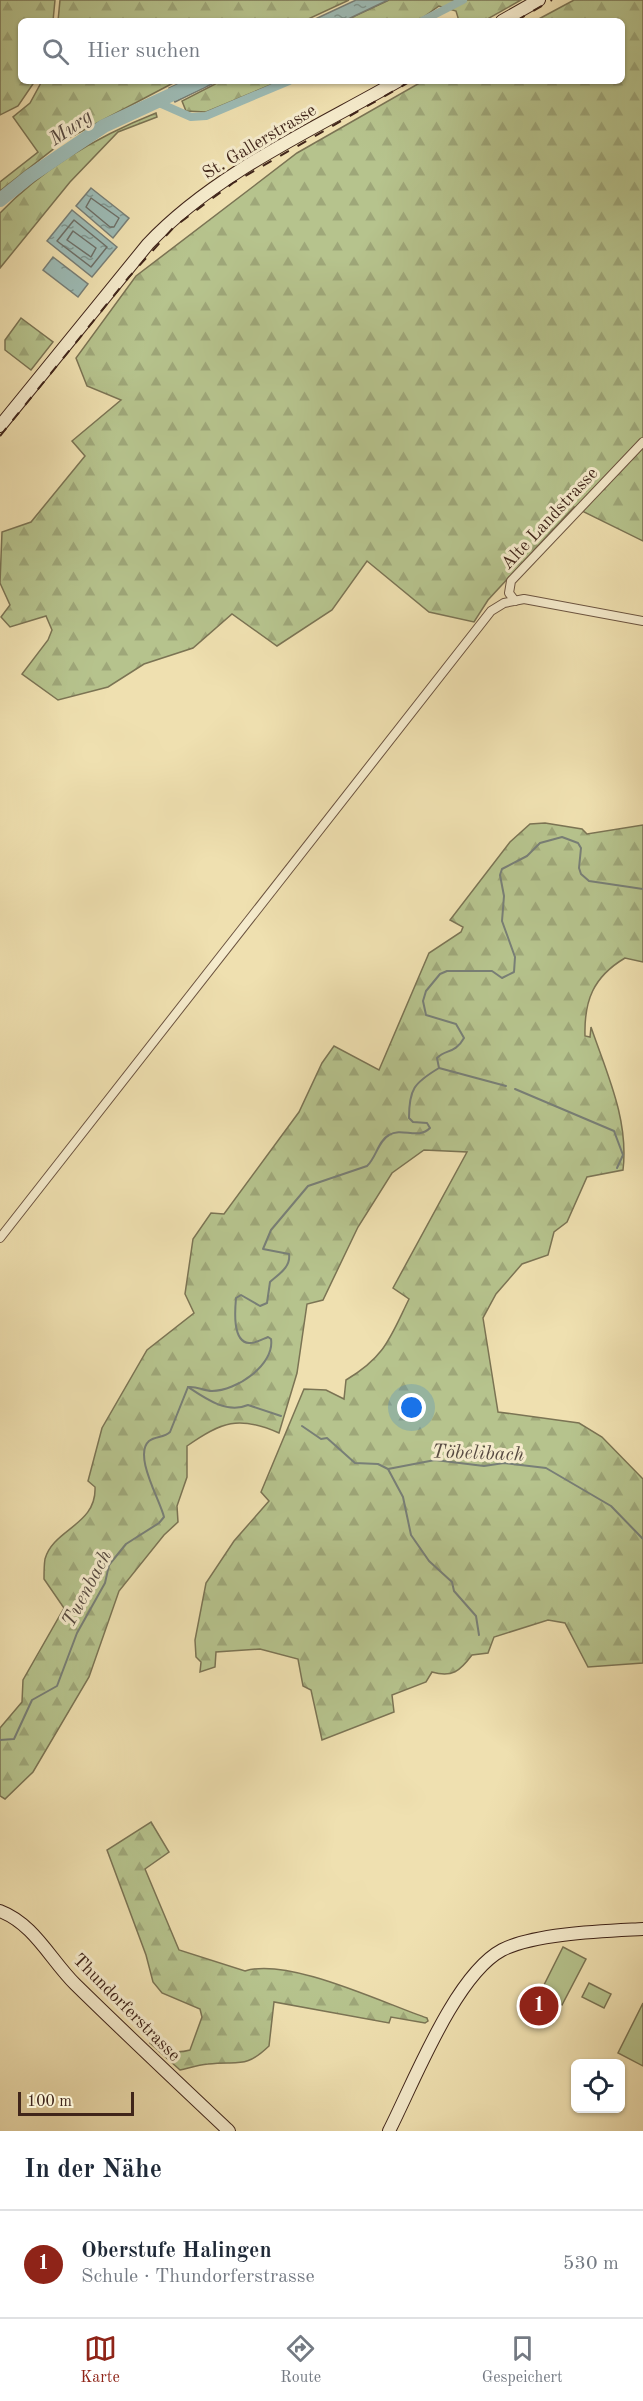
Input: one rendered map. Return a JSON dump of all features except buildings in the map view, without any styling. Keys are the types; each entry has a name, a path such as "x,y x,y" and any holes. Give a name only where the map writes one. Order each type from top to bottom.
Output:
{"street":[{"path":"507,18 539,0"},
{"name":"St. Gallerstrasse","path":"0,426 148,244 180,213 224,182 393,84"},
{"name":"Alte Landstrasse","path":"0,1238 491,611 515,601 509,593 511,581 643,442"},
{"path":"515,601 525,599 643,621"},
{"name":"Thundorferstrasse","path":"0,1911 28,1928 73,1981 229,2131"},
{"path":"389,2131 461,1989 478,1968 503,1950 530,1941 643,1929"}],"green space":[{"path":"0,0 55,0 53,18 18,18 18,84 33,84 18,106 0,115"},
{"path":"60,0 349,0 310,18 58,18"},
{"path":"389,0 521,0 489,18 458,18 456,11 439,6 422,18 350,18"},
{"path":"574,0 643,0 643,541 574,507 488,600 474,622 429,612 367,561 332,610 277,646 232,614 193,648 144,664 108,687 58,700 22,674 48,640 52,630 46,616 10,627 1,617 10,605 0,583 2,532 31,522 85,456 72,441 121,400 87,386 76,358 136,276 297,153 418,84 625,84 625,18 541,18"},
{"path":"40,84 171,84 65,140 0,191 0,182 38,152 13,117 30,103"},
{"path":"215,84 273,84 206,112 186,111 182,101"},
{"path":"156,113 157,117 118,132 70,182 0,268 0,213 34,182 72,155 113,132"},
{"path":"21,318 53,342 31,370 5,350 5,340"},
{"path":"545,823 582,829 587,834 643,825 643,962 625,958 605,973 589,1001 585,1023 585,1036 590,1037 591,1027 620,1115 624,1151 623,1170 587,1177 567,1222 554,1232 548,1255 522,1264 496,1294 483,1318 498,1412 579,1423 602,1437 643,1479 643,1663 588,1667 565,1623 548,1620 494,1637 488,1653 472,1655 455,1672 439,1674 432,1672 426,1682 392,1695 394,1712 322,1740 311,1690 303,1686 298,1659 260,1649 216,1652 215,1667 200,1672 201,1662 196,1657 195,1640 206,1583 234,1541 269,1501 261,1492 304,1389 326,1390 344,1399 346,1380 370,1363 385,1346 409,1299 393,1288 467,1152 424,1150 392,1173 358,1227 323,1300 307,1304 297,1373 279,1433 253,1424 231,1424 210,1431 187,1446 187,1477 177,1506 178,1522 164,1535 119,1591 89,1677 33,1772 5,1799 0,1796 0,1728 22,1702 23,1680 64,1608 44,1579 45,1559 56,1540 82,1519 94,1500 95,1487 88,1481 102,1428 147,1350 194,1313 185,1294 193,1239 211,1213 224,1214 299,1112 322,1063 334,1046 379,1070 429,953 461,932 463,927 450,920 510,842 530,824"},
{"path":"151,1822 169,1852 145,1869 179,1950 245,1971 263,1968 310,1976 427,2018 428,2021 425,2023 391,2017 389,2023 274,2002 269,2046 260,2054 247,2061 208,2064 180,2070 150,2043 155,2038 174,2052 190,2050 202,2017 200,2009 162,1993 153,1982 146,1955 107,1850"},
{"path":"563,1947 586,1959 562,2005 540,1993"},
{"path":"589,1983 611,1994 604,2008 582,1997"},
{"path":"643,2003 643,2066 618,2053"}],"water":[{"path":"356,0 388,0 350,18 317,18"},
{"path":"178,84 212,84 175,102 169,88"},
{"path":"91,188 129,218 113,238 76,206"},
{"path":"72,210 117,247 92,277 47,241"},
{"path":"53,257 88,284 78,297 43,270"}],"waterway":[{"path":"428,18 463,0"},
{"name":"Murg","path":"0,200 30,176 104,126 195,84"},
{"path":"157,102 191,117 206,116 282,84"},
{"name":"Tuenbach","path":"0,1740 14,1739 32,1700 57,1686 77,1633 105,1583 109,1565 126,1544 159,1523 164,1517 146,1467 144,1456 149,1441 170,1432 188,1387 212,1391 232,1387 252,1375 267,1358 271,1349 271,1339 268,1337 251,1343 244,1341 237,1331 235,1310 236,1298 241,1295 260,1306 267,1303 270,1282 284,1270 288,1263 289,1254 263,1249 271,1230 308,1186 367,1166 382,1141 389,1135 399,1132 420,1133 430,1128 427,1123 413,1122 409,1118 412,1093 424,1078 439,1068 437,1058 457,1047 464,1038 456,1024 426,1015 423,1001 426,991 440,974 447,971 492,971 502,978 514,972 515,957 502,921 504,896 500,875 502,869 527,856 540,843 562,837 578,843 581,848 579,868 581,874 589,881 643,889"},
{"path":"439,1068 506,1086"},
{"path":"515,1089 614,1131 623,1155 617,1168"},
{"name":"Töbelibach","path":"188,1387 217,1404 232,1408 248,1405 281,1416"},
{"name":"Töbelibach","path":"302,1426 321,1439 327,1438 355,1463 378,1464 388,1469 435,1460 484,1466 504,1463 546,1468 611,1506 643,1539"},
{"path":"388,1469 403,1497 411,1535 429,1561 452,1582 454,1591 476,1616 479,1635"}],"railway":[{"path":"521,18 552,0"},
{"path":"0,436 129,277 174,227 233,183 406,84"}],"place":[{"name":"Oberstufe Halingen","path":"539,2006"}]}
